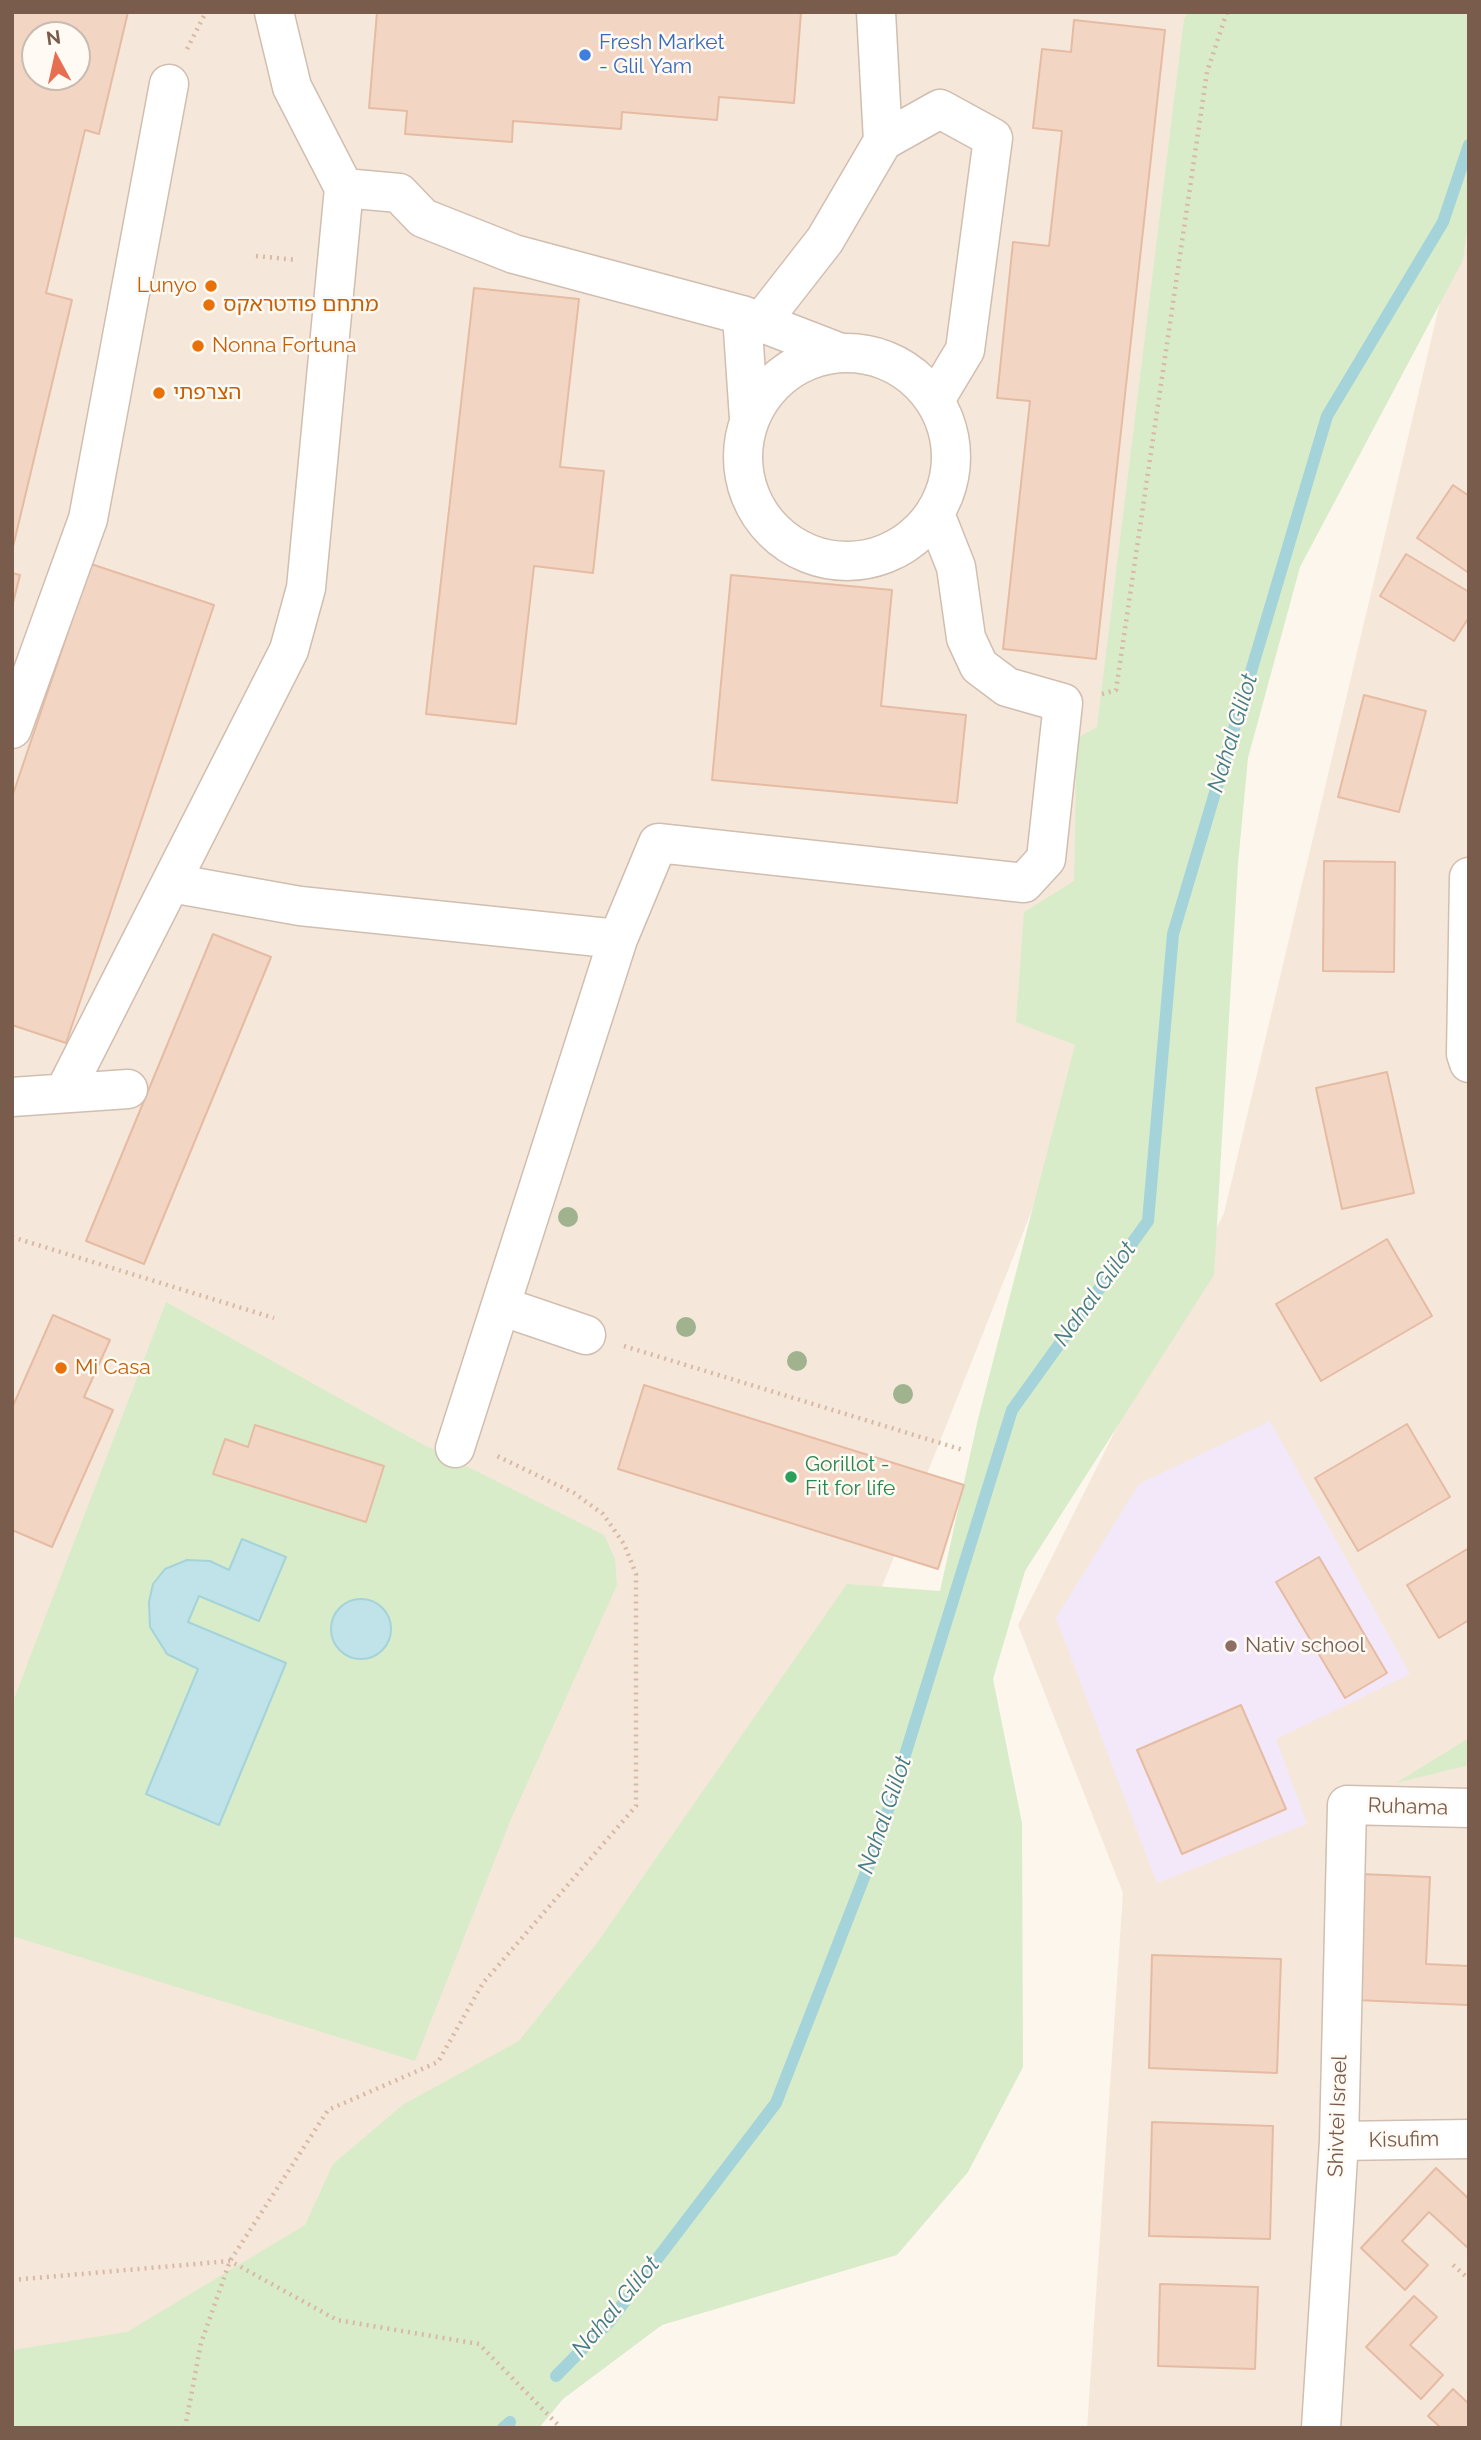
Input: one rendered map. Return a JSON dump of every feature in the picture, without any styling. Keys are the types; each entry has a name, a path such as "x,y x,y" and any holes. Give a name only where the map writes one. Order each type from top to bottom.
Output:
{"street":[{"path":"877,12 883,141"},
{"path":"64,1093 289,650 306,588 344,188 292,88 285,23"},
{"path":"12,729 88,519 169,83"},
{"path":"344,188 399,193 423,218 514,254 751,318 838,352 866,354 893,363 917,379 935,400 948,427 952,457 947,486 934,514 911,539 881,556 847,561 813,556 783,540 759,514 745,483 742,450 749,419 751,318 825,240 883,141 940,108 993,138 965,350 935,400"},
{"path":"749,419 763,394 784,373 810,359 838,352"},
{"path":"457,1442 618,939 658,843 1024,883 1046,859 1063,704 1007,687 979,666 965,638 956,567 934,514"},
{"path":"1469,877 1466,1054 1469,1063"},
{"path":"171,883 300,906 618,939"},
{"path":"12,1097 128,1088"},
{"path":"501,1306 586,1335"},
{"name":"Ruhama","path":"1347,1805 1469,1808"},
{"name":"Shivtei Israel","path":"1321,2428 1339,2141 1347,1805"},
{"name":"Kisufim","path":"1339,2141 1469,2139"}],"path":[{"path":"1063,704 1116,690 1207,72 1227,12"},
{"path":"12,1237 274,1318"},
{"path":"586,1335 963,1450"},
{"path":"185,2428 201,2343 230,2261 328,2110 438,2062 483,1983 636,1806 636,1574 624,1544 603,1514 574,1493 457,1442"},
{"path":"12,2280 230,2261 337,2320 480,2344 561,2428"},
{"path":"1453,2265 1469,2279"}],"shaded area":[{"path":"12,12 1230,12 1116,999 751,1916 12,2428"},
{"path":"1469,180 1469,2428 1087,2428 1123,1893 1018,1625 1224,1213"},
{"name":"Nativ school","path":"1270,1421 1410,1674 1276,1739 1307,1824 1157,1883 1056,1618 1139,1484"}],"green space":[{"path":"1189,12 1469,12 1469,214 1463,260 1300,567 1248,758 1238,864 1214,1275 1025,1571 993,1679 1022,1823 1023,2067 968,2172 897,2255 662,2325 563,2399 539,2428 12,2428 12,2350 127,2332 305,2225 333,2164 404,2104 519,2041 597,1943 847,1584 940,1591 978,1419 1075,1045 1016,1022 1024,912 1074,881 1077,738 1097,727 1184,19"},
{"path":"166,1302 422,1444 604,1535 615,1559 617,1585 511,1819 415,2061 12,1936 12,1704"},
{"path":"1469,1738 1469,1765 1396,1783"}],"water":[{"path":"242,1539 286,1557 259,1621 199,1596 188,1622 286,1663 219,1825 146,1794 198,1669 167,1654 150,1627 149,1602 153,1584 165,1569 187,1560 210,1561 229,1570"},
{"path":"355,1599 367,1599 386,1612 391,1629 389,1641 378,1654 367,1659 355,1659 336,1646 331,1635 331,1623 344,1604"}],"building":[{"path":"12,12 128,12 99,134 85,130 46,293 72,300 12,551"},
{"name":"Fresh Market - Glil Yam","path":"377,12 801,12 794,103 719,97 717,120 622,112 621,129 513,121 512,142 405,134 407,111 369,108"},
{"path":"1074,20 1165,30 1096,659 1003,649 1030,401 997,398 1013,242 1049,246 1062,131 1033,128 1042,49 1071,52"},
{"path":"474,288 579,299 560,467 604,471 593,573 534,566 516,724 426,714"},
{"path":"1453,485 1469,496 1469,573 1417,538"},
{"path":"1406,554 1469,592 1469,617 1454,641 1380,596"},
{"path":"91,564 214,605 66,1043 12,1025 12,797"},
{"path":"12,573 20,575 12,607"},
{"path":"731,575 892,590 881,706 966,715 957,803 712,780"},
{"path":"1364,695 1426,711 1399,812 1338,797"},
{"path":"1324,861 1395,862 1394,972 1323,971"},
{"path":"213,934 271,957 144,1264 86,1241"},
{"path":"1387,1072 1414,1193 1342,1209 1316,1088"},
{"path":"1387,1239 1432,1316 1321,1381 1276,1304"},
{"path":"53,1315 110,1340 84,1397 113,1410 52,1547 12,1530 12,1408"},
{"name":"Gorillot - Fit for life","path":"644,1385 964,1485 938,1569 618,1469"},
{"path":"1407,1424 1450,1497 1358,1551 1315,1478"},
{"path":"255,1425 384,1466 366,1522 213,1474 225,1439 248,1447"},
{"path":"1469,1548 1469,1620 1439,1638 1407,1585"},
{"path":"1319,1557 1387,1673 1345,1698 1276,1582"},
{"path":"1241,1705 1286,1809 1182,1854 1137,1750"},
{"path":"1361,1874 1430,1877 1426,1964 1469,1966 1468,2005 1355,2000"},
{"path":"1152,1955 1281,1959 1277,2073 1149,2068"},
{"path":"1152,2122 1273,2126 1270,2239 1149,2236"},
{"path":"1436,2168 1469,2199 1469,2249 1429,2212 1402,2241 1428,2265 1405,2290 1361,2248"},
{"path":"1160,2284 1258,2287 1255,2369 1158,2366"},
{"path":"1414,2296 1437,2317 1410,2345 1443,2375 1421,2399 1366,2347"},
{"path":"1453,2389 1469,2404 1469,2428 1441,2428 1428,2416"}],"waterway":[{"name":"Nahal Glilot","path":"556,2376 609,2322 776,2103 879,1839 1012,1410 1148,1221 1173,934 1327,416 1443,222 1469,145"},
{"name":"Nahal Glilot","path":"503,2428 510,2422"}],"place":[{"name":"Fresh Market - Glil Yam","path":"585,55"},
{"name":"Lunyo","path":"211,286"},
{"name":"מתחם פודטראקס","path":"209,305"},
{"name":"Nonna Fortuna","path":"198,346"},
{"name":"הצרפתי","path":"159,393"},
{"name":"Mi Casa","path":"61,1368"},
{"name":"Gorillot - Fit for life","path":"791,1477"},
{"name":"Nativ school","path":"1231,1646"}]}
